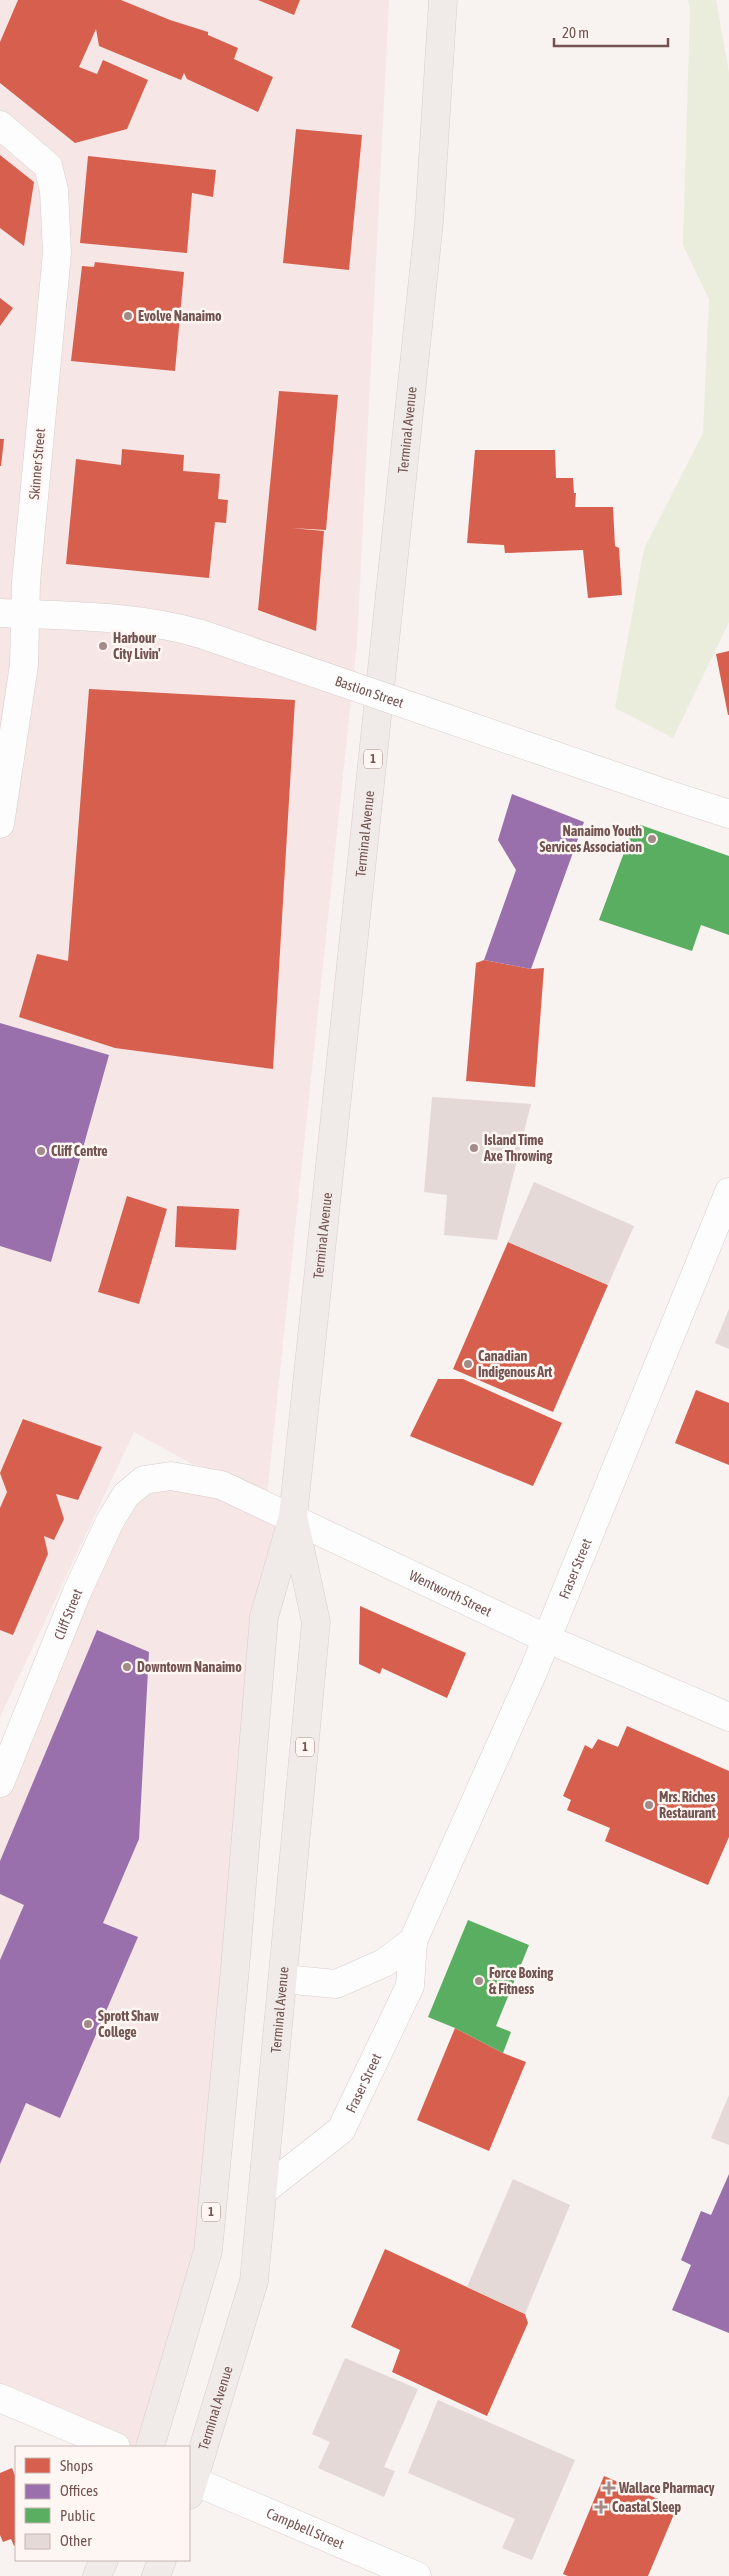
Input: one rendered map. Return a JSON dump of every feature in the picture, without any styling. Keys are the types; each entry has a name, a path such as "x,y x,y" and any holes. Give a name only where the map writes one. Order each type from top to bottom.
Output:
{"highway":[{"name":"Terminal Avenue","path":"150,2446 208,2250 235,1969 264,1617 293,1517 429,222 443,0"},
{"name":"Terminal Avenue","path":"192,2488 254,2281 316,1622 293,1517"},
{"path":"97,2576 104,2561"},
{"path":"156,2576 162,2561"}],"street":[{"name":"Skinner Street","path":"0,125 48,166 54,199 57,254 12,613 24,665 0,824"},
{"name":"Bastion Street","path":"12,613 118,618 160,624 200,634 729,814"},
{"name":"Fraser Street","path":"263,2191 341,2130 410,1986 413,1941 533,1672 545,1638 729,1192"},
{"name":"Wentworth Street","path":"171,1476 221,1485 293,1517 545,1638 729,1717"},
{"name":"Cliff Street","path":"0,1783 77,1592 110,1521 126,1495 144,1480 171,1476"},
{"path":"283,1978 336,1984 384,1962 413,1941"},
{"path":"0,2398 114,2446"},
{"name":"Campbell Street","path":"192,2488 417,2576"}],"shaded area":[{"path":"0,0 389,0 357,643 266,1504 293,1517 264,1617 208,2251 150,2446 114,2446 0,2398 0,1783 144,1480 259,1501 134,1432 0,1717"}],"green space":[{"path":"688,0 716,0 729,73 729,622 673,738 615,708 644,549 703,433 709,299 683,245 690,11"}],"building: Shops":[{"path":"18,0 121,0 170,20 208,32 208,35 238,48 234,59 273,77 258,112 187,79 184,73 181,80 99,46 96,29 79,67 97,74 103,60 148,80 127,129 75,143 0,83 0,42"},
{"path":"258,0 300,0 294,15"},
{"path":"296,129 362,135 349,270 283,263"},
{"path":"0,155 34,182 24,246 0,228"},
{"path":"88,156 216,170 213,197 192,193 187,253 80,243"},
{"name":"Evolve Nanaimo","path":"95,262 184,272 175,371 71,361 82,266 94,267"},
{"path":"0,298 13,308 0,326"},
{"path":"279,391 338,395 326,530 291,528 324,531 316,631 258,610"},
{"path":"0,439 4,439 1,466 0,466"},
{"path":"122,449 184,455 183,471 220,474 218,499 228,500 226,523 215,522 209,578 66,564 76,459 121,465"},
{"path":"475,450 555,450 556,478 573,478 574,493 576,493 575,507 613,507 615,546 619,548 622,595 588,598 583,550 505,553 504,545 467,543"},
{"path":"729,651 729,715 728,715 716,654"},
{"path":"89,689 295,700 273,1069 115,1048 19,1017 37,954 68,961"},
{"path":"484,960 531,969 544,968 535,1087 466,1081 476,963"},
{"path":"127,1196 167,1209 139,1304 98,1292"},
{"path":"177,1206 239,1209 236,1250 175,1247"},
{"path":"508,1242 608,1285 553,1412 453,1369"},
{"path":"438,1379 463,1379 562,1423 533,1486 410,1436"},
{"path":"696,1390 729,1403 729,1465 675,1443"},
{"path":"23,1419 102,1447 78,1500 56,1494 64,1519 54,1540 44,1536 48,1554 13,1635 0,1630 0,1508 7,1492 0,1473"},
{"path":"360,1606 466,1653 447,1698 382,1668 380,1674 359,1664"},
{"name":"Mrs. Riches Restaurant","path":"627,1726 729,1771 729,1837 708,1885 605,1841 610,1828 567,1810 571,1800 563,1796 585,1745 592,1749 598,1739 618,1747"},
{"path":"455,2028 503,2053 526,2062 489,2151 417,2120"},
{"path":"385,2249 525,2314 528,2323 487,2416 392,2372 400,2350 351,2327"},
{"path":"12,2468 15,2476 14,2546 11,2539 3,2542 0,2535 0,2473"},
{"path":"604,2476 677,2507 648,2576 568,2576 563,2574"}],"building: Offices":[{"path":"512,794 584,822 531,969 484,960 516,870 498,840"},
{"name":"Cliff Centre","path":"0,1023 109,1055 51,1262 0,1246"},
{"path":"97,1630 149,1652 139,1839 103,1923 138,1937 60,2118 26,2103 0,2164 0,1960 24,1905 0,1894 0,1861"},
{"path":"729,2174 729,2333 672,2310 691,2265 681,2260 701,2211 711,2215"}],"building: Public":[{"path":"635,823 729,856 729,935 701,925 692,951 599,920"},
{"name":"Force Boxing & Fitness","path":"468,1920 529,1945 496,2026 511,2032 503,2053 455,2028 428,2017"}],"building: Other":[{"name":"Island Time Axe Throwing","path":"432,1097 531,1104 497,1240 444,1235 447,1195 424,1192"},
{"path":"534,1182 634,1226 608,1285 508,1242"},
{"path":"729,1309 729,1349 715,1343"},
{"path":"729,2095 729,2145 711,2138"},
{"path":"513,2179 570,2205 525,2314 467,2287"},
{"path":"345,2358 418,2389 384,2467 395,2471 384,2497 318,2468 330,2442 312,2434"},
{"path":"438,2400 575,2460 532,2560 502,2548 515,2519 408,2473"}],"place":[{"name":"Evolve Nanaimo","path":"128,316"},
{"name":"Harbour City Livin'","path":"103,646"},
{"name":"Nanaimo Youth Services Association","path":"652,839"},
{"name":"Island Time Axe Throwing","path":"474,1148"},
{"name":"Cliff Centre","path":"41,1151"},
{"name":"Canadian Indigenous Art","path":"468,1364"},
{"name":"Downtown Nanaimo","path":"127,1667"},
{"name":"Mrs. Riches Restaurant","path":"649,1805"},
{"name":"Force Boxing & Fitness","path":"479,1981"},
{"name":"Sprott Shaw College","path":"88,2024"},
{"name":"Wallace Pharmacy","path":"609,2488"},
{"name":"Coastal Sleep","path":"601,2507"}]}
